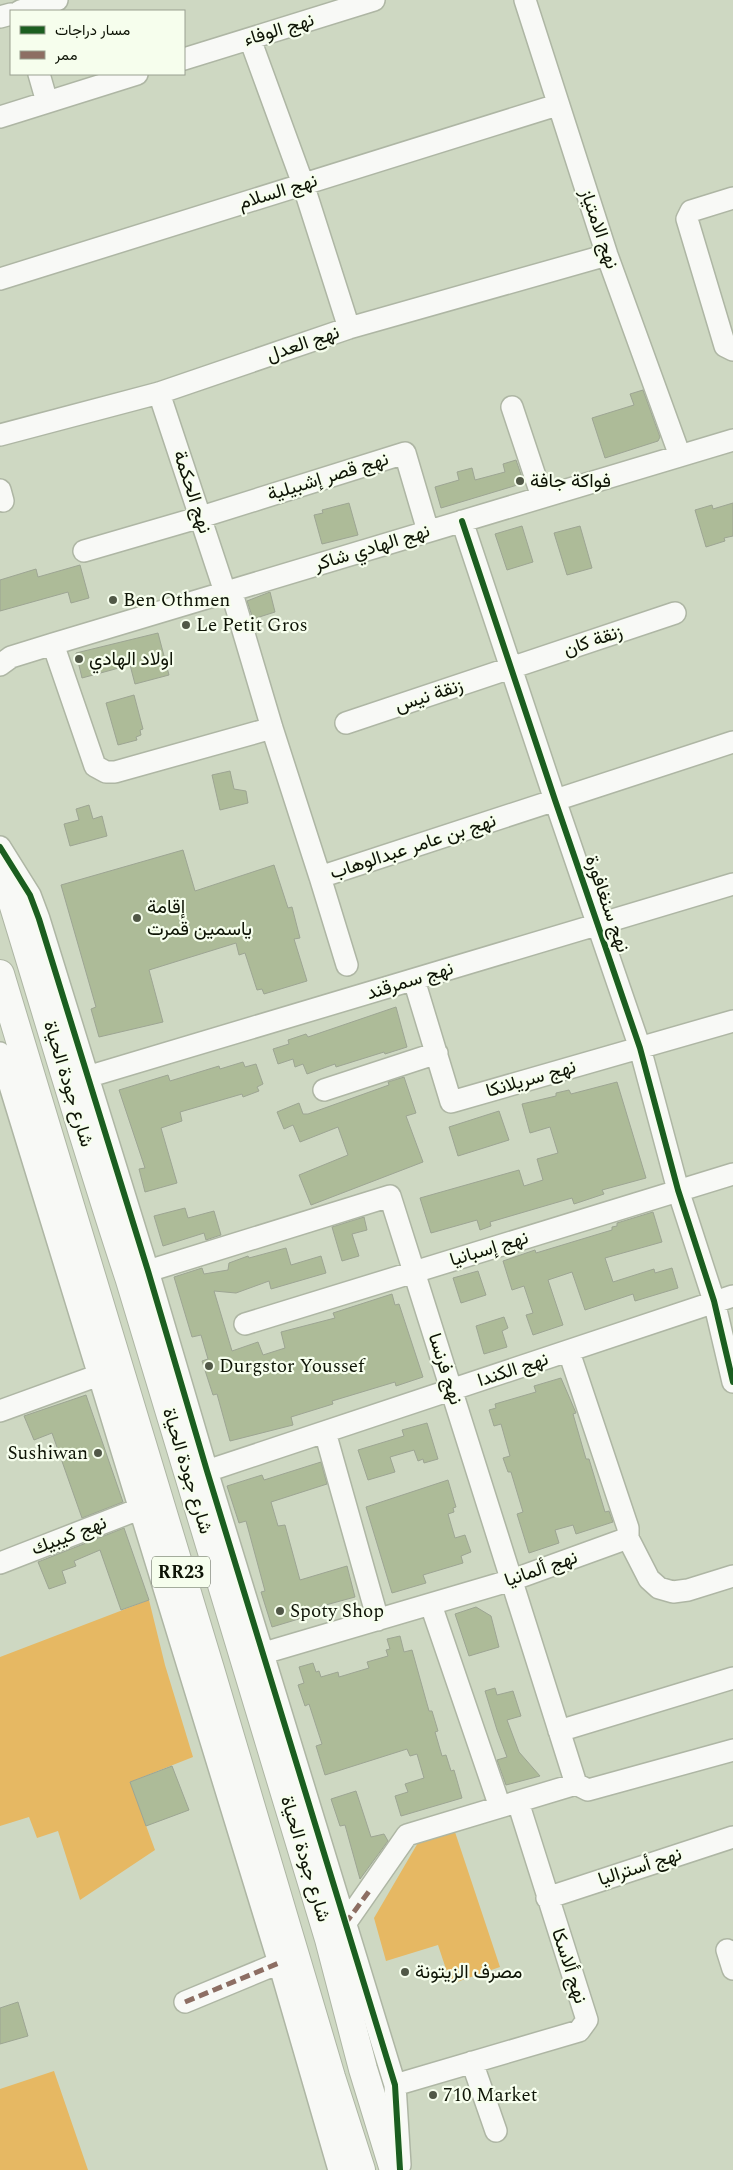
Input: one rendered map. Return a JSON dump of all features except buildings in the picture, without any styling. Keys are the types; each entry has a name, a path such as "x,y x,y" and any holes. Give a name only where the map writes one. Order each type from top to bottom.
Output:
{"highway":[{"name":"شارع جودة الحياة","path":"0,861 97,1180 129,1277 326,1930 363,2069 394,2170"},
{"name":"شارع جودة الحياة","path":"0,974 331,2077 361,2170"}],"street":[{"path":"24,10 56,0"},
{"name":"نهج الوفاء","path":"185,60 374,0"},
{"name":"نهج الامتياز","path":"524,0 607,255 680,456"},
{"path":"250,39 303,184 349,328"},
{"path":"39,75 47,102"},
{"path":"0,117 135,75"},
{"name":"نهج السلام","path":"0,279 557,104"},
{"path":"733,198 691,211 687,219 725,346 733,350"},
{"name":"نهج العدل","path":"0,435 159,393 349,328 607,255"},
{"name":"نهج الحكمة","path":"159,393 228,591"},
{"path":"512,407 542,497"},
{"name":"نهج الهادي شاكر","path":"4,659 733,440"},
{"name":"نهج قصر إشبيلية","path":"201,517 405,453 428,531"},
{"path":"84,551 201,517"},
{"name":"نهج سنغافورة","path":"462,521 640,1048 678,1190 724,1298 733,1382"},
{"name":"نهج بن عامر عبدالوهاب","path":"228,591 320,877 733,742"},
{"name":"زنقة كان","path":"512,669 675,614"},
{"path":"53,644 95,766 99,770 115,772 272,728"},
{"name":"زنقة نيس","path":"346,723 512,669"},
{"path":"0,847 30,895 148,1271 207,1471 395,2085 400,2170"},
{"path":"320,877 347,965"},
{"name":"نهج سمرقند","path":"87,1078 733,884"},
{"name":"نهج سريلانكا","path":"414,980 451,1102 733,1021"},
{"path":"0,1053 279,1963 339,2170"},
{"path":"324,1090 437,1053"},
{"name":"نهج إسبانيا","path":"245,1324 733,1174"},
{"name":"نهج فرنسا","path":"148,1271 390,1196 576,1784"},
{"name":"نهج الكندا","path":"207,1471 569,1352 724,1298"},
{"path":"569,1352 628,1528 628,1538 649,1579 659,1588 673,1592 688,1590 733,1576"},
{"path":"0,1411 99,1375"},
{"path":"325,1432 378,1620"},
{"name":"نهج كيبيك","path":"0,1563 139,1509"},
{"name":"نهج ألمانيا","path":"264,1653 512,1580 628,1538"},
{"name":"نهج ألاسكا","path":"395,2085 579,2031 587,2020 547,1898 431,1605"},
{"path":"559,1731 733,1678"},
{"path":"345,1924 407,1835 576,1784 588,1790 733,1750"},
{"name":"نهج أستراليا","path":"547,1898 733,1837"},
{"path":"185,2002 279,1963"},
{"path":"472,2062 496,2131"}],"shaded area":[{"path":"149,1600 165,1665 193,1757 130,1782 155,1850 80,1900 58,1831 37,1838 29,1817 0,1826 0,1657"},
{"path":"454,1829 500,1967 451,1984 438,1945 386,1961 374,1918 419,1841"},
{"path":"54,2071 88,2170 0,2170 0,2089"}],"marked path":[{"path":"345,1924 370,1890"},
{"path":"185,2002 279,1963"}],"cycle path":[{"path":"462,521 640,1048 678,1190 714,1301 733,1382"},
{"path":"0,847 30,895 39,919 395,2085 400,2170"}],"place":[{"name":"فواكة جافة","path":"520,481"},
{"name":"Ben Othmen","path":"113,600"},
{"name":"Le Petit Gros","path":"186,625"},
{"name":"اولاد الهادي","path":"79,659"},
{"name":"إقامة ياسمين قمرت","path":"137,918"},
{"name":"Durgstor Youssef","path":"209,1366"},
{"name":"Sushiwan","path":"98,1453"},
{"name":"Spoty Shop","path":"280,1611"},
{"name":"مصرف الزيتونة","path":"405,1972"},
{"name":"710 Market","path":"433,2095"}]}
